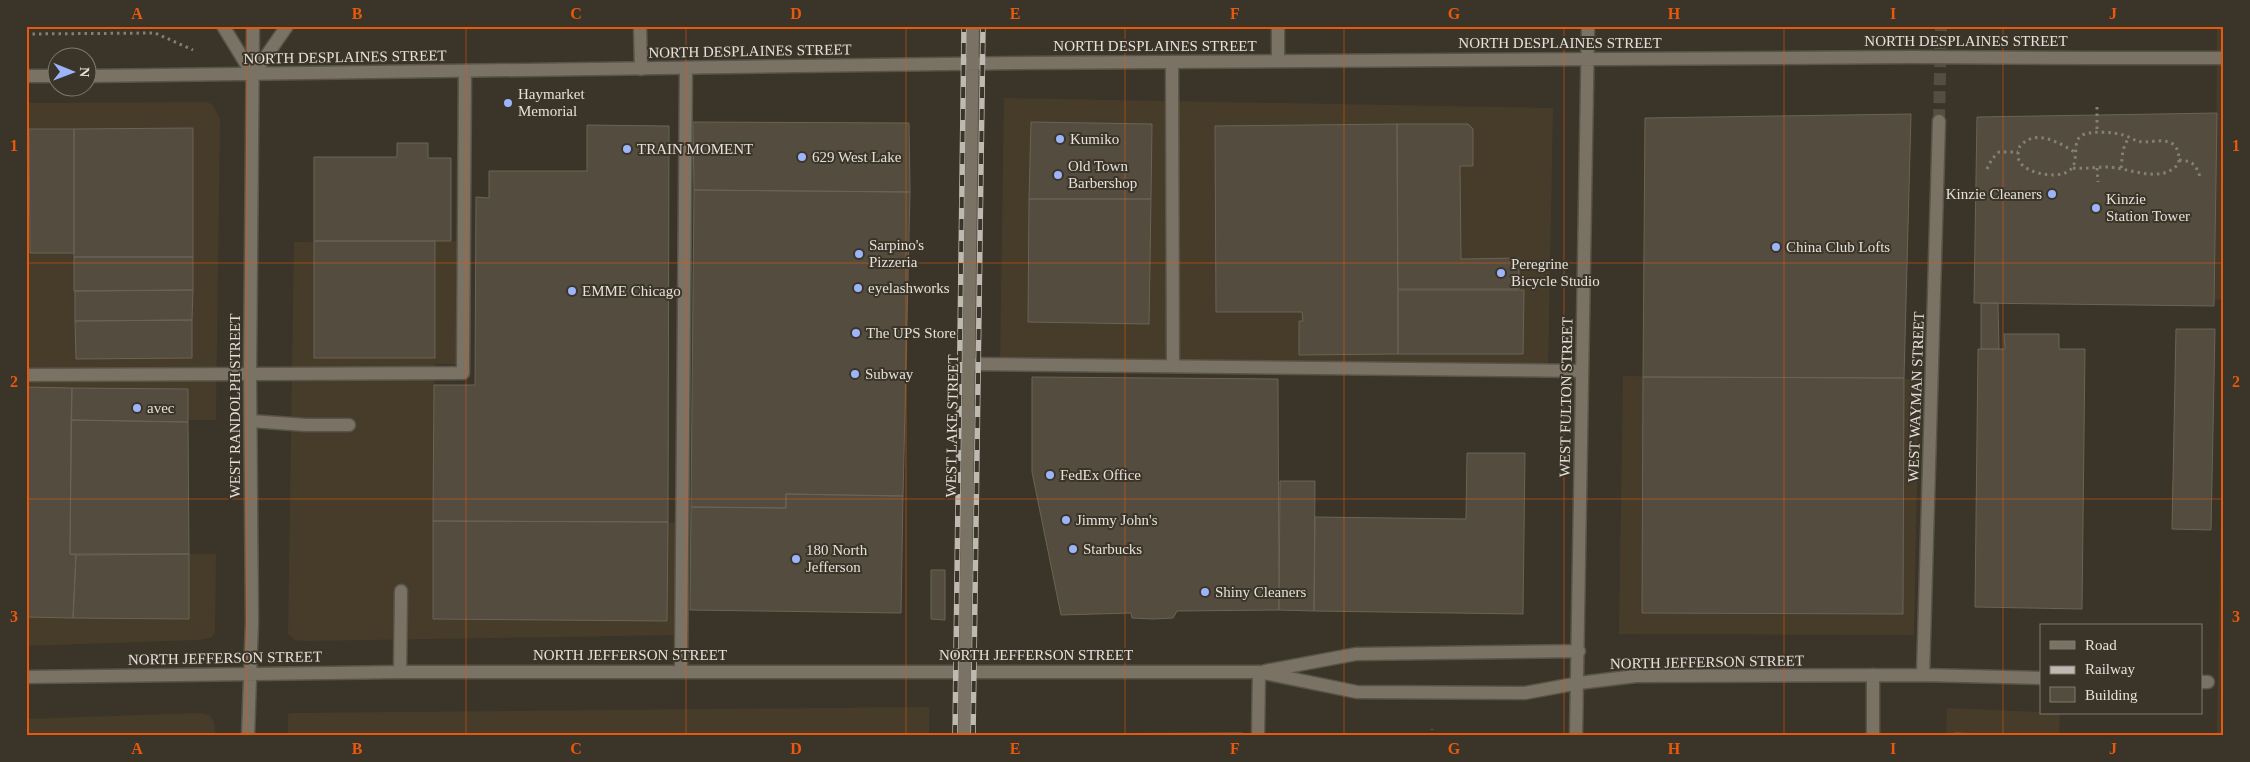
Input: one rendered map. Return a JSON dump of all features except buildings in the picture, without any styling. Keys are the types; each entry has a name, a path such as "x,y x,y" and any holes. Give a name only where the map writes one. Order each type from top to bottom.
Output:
{"main road":[{"path":"223,26 253,75 287,26"},
{"name":"WEST RANDOLPH STREET","path":"248,736 252,621 250,375 253,26"},
{"path":"640,26 640,69"},
{"name":"WEST LAKE STREET","path":"964,736 973,26"},
{"path":"1278,26 1278,61"},
{"name":"WEST FULTON STREET","path":"1576,736 1588,26"},
{"name":"NORTH DESPLAINES STREET","path":"98,76 1278,61 1911,57 2224,58"},
{"path":"1172,62 1173,366"},
{"path":"681,671 686,68"},
{"path":"26,375 463,373 465,71"},
{"path":"26,76 48,76"},
{"name":"WEST WAYMAN STREET","path":"1923,675 1939,120"},
{"path":"969,364 1582,371"},
{"path":"251,421 306,425 349,425"},
{"path":"400,672 401,591"},
{"path":"1258,736 1259,672 1356,654 1578,651"},
{"name":"NORTH JEFFERSON STREET","path":"26,677 400,672 1259,672 1357,692 1525,693 1578,683 1636,676 1923,675 2040,678"},
{"path":"1873,675 1873,736"}],"path":[{"path":"26,34 155,33"},
{"path":"2097,107 2097,133"},
{"path":"2073,168 2076,161 2077,143 2081,136 2086,133 2123,135 2139,142 2166,141 2178,151 2179,160 2175,167 2166,173 2143,174 2121,168 2073,168 2059,175 2034,172 2020,163 2018,152 2024,141 2032,138 2060,142 2076,153"},
{"path":"2121,168 2123,150 2128,138"},
{"path":"1987,170 1992,159 1999,152 2018,152"},
{"path":"2179,160 2190,161 2197,167 2200,176"},
{"path":"2097,168 2098,182"},
{"path":"1432,729 1432,736"}],"shaded area":[{"path":"349,26 940,26 940,29"},
{"path":"2217,26 2224,26 2224,299 2215,300"},
{"path":"1004,98 1553,108 1548,371 1000,364"},
{"path":"207,102 213,105 220,119 216,420 71,420 70,554 216,554 215,633 211,638 198,640 26,646 26,103"},
{"path":"457,241 456,364 435,364 433,521 682,523 682,635 306,641 295,640 288,634 294,242"},
{"path":"2224,363 2224,736 2217,736 2217,716"},
{"path":"1623,376 1919,379 1914,635 1619,634"},
{"path":"929,707 929,736 288,736 288,714 291,713"},
{"path":"1947,708 2060,714 2059,736 1946,736"},
{"path":"198,713 209,715 214,722 215,736 26,736 26,719"}],"tunnel":[{"path":"1939,121 1941,26"}],"railway":[{"path":"955,736 964,26"},
{"path":"973,736 983,26"}],"place":[{"name":"Haymarket Memorial","path":"508,103"},
{"name":"Kumiko","path":"1060,139"},
{"name":"TRAIN MOMENT","path":"627,149"},
{"name":"629 West Lake","path":"802,157"},
{"name":"Old Town Barbershop","path":"1058,175"},
{"name":"Kinzie Cleaners","path":"2052,194"},
{"name":"Kinzie Station Tower","path":"2096,208"},
{"name":"China Club Lofts","path":"1776,247"},
{"name":"Sarpino's Pizzeria","path":"859,254"},
{"name":"Peregrine Bicycle Studio","path":"1501,273"},
{"name":"eyelashworks","path":"858,288"},
{"name":"EMME Chicago","path":"572,291"},
{"name":"The UPS Store","path":"856,333"},
{"name":"Subway","path":"855,374"},
{"name":"avec","path":"137,408"},
{"name":"FedEx Office","path":"1050,475"},
{"name":"Jimmy John's","path":"1066,520"},
{"name":"Starbucks","path":"1073,549"},
{"name":"180 North Jefferson","path":"796,559"},
{"name":"Shiny Cleaners","path":"1205,592"}]}
